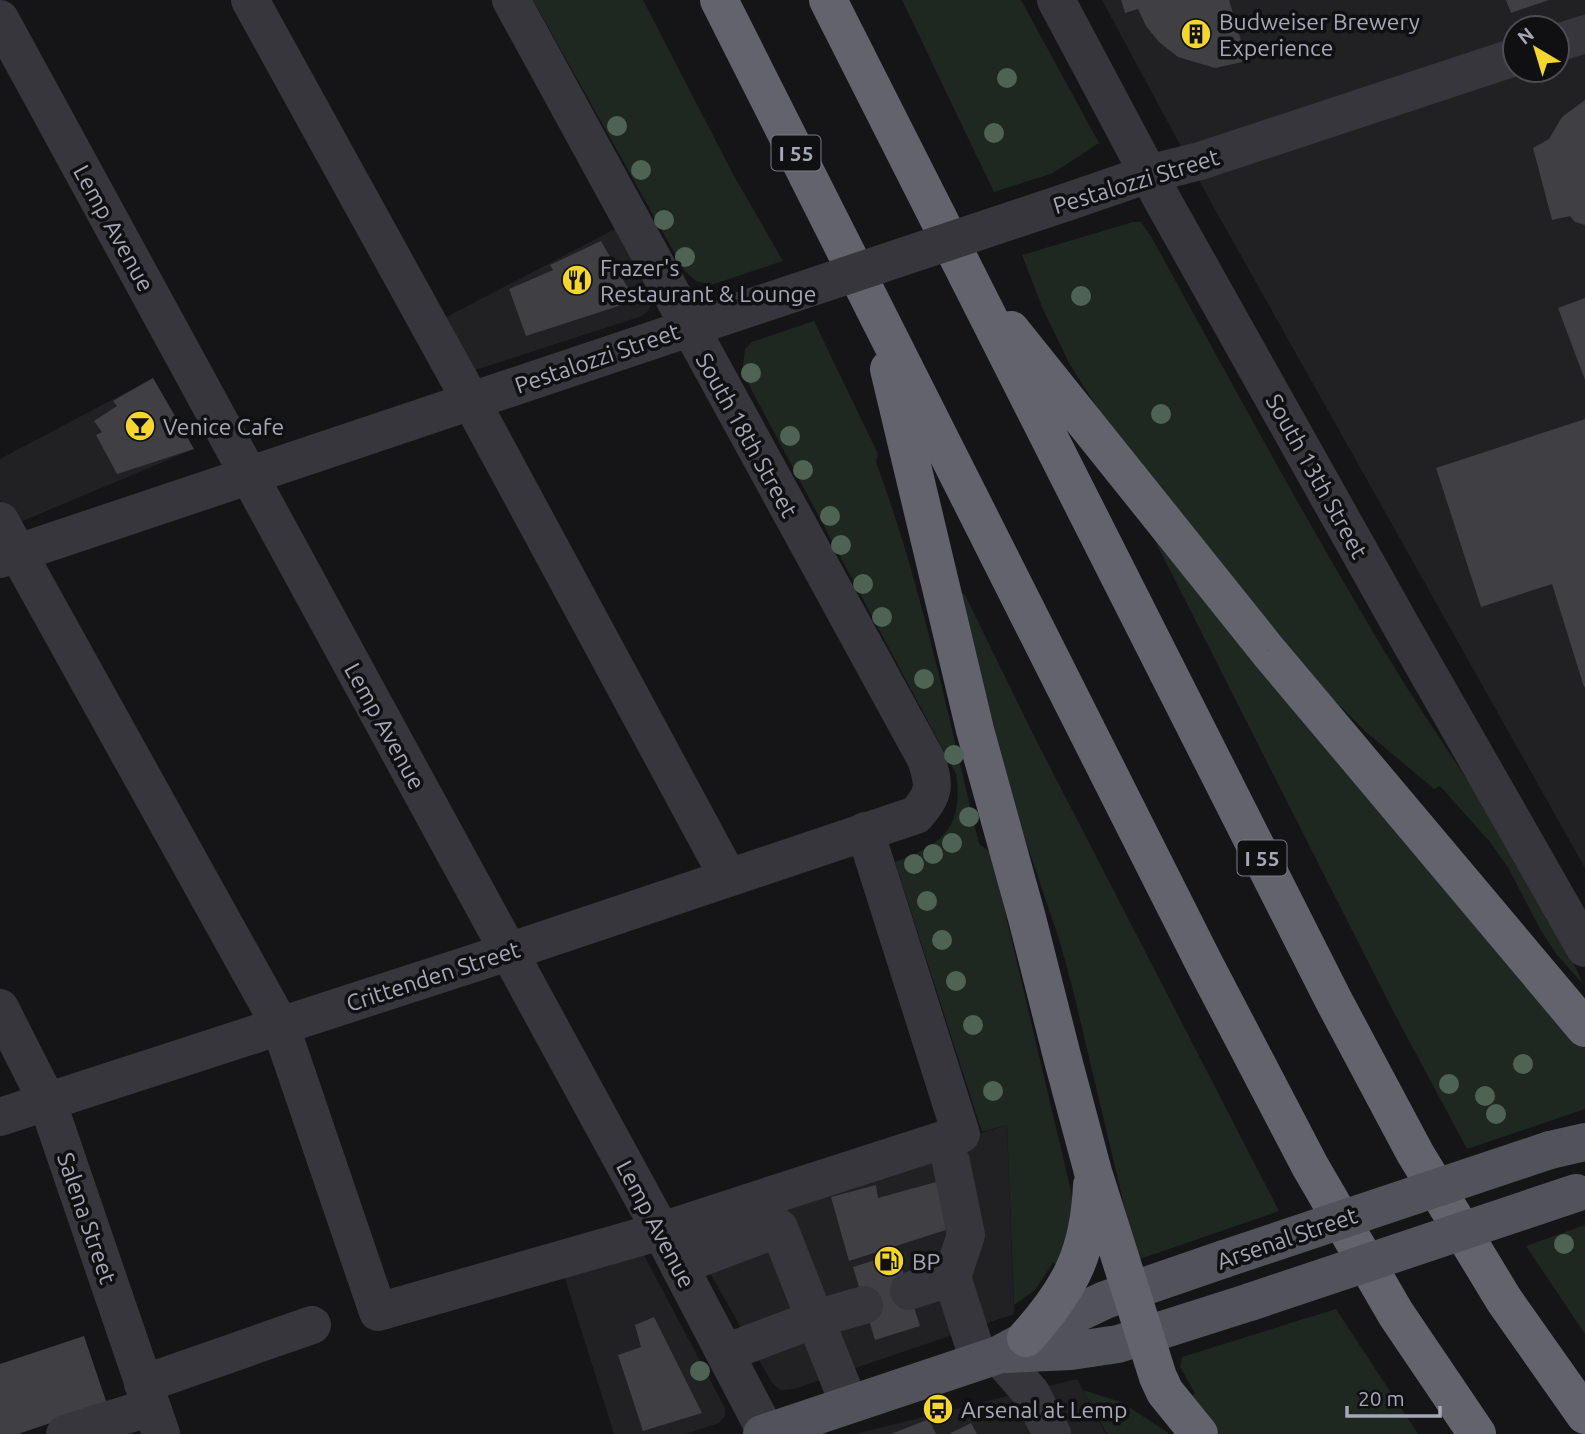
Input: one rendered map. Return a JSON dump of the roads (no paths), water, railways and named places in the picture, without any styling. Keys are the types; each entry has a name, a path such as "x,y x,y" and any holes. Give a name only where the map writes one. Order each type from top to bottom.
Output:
{"highway":[{"name":"I 55","path":"719,0 1204,963 1310,1166 1396,1314 1477,1434"},
{"name":"I 55","path":"828,0 1334,1001 1415,1153 1504,1300 1585,1415"},
{"path":"971,283 1051,376 1268,651 1585,1028"},
{"path":"873,306 975,730 1093,1172 1152,1362 1165,1392 1199,1434"},
{"path":"1001,1351 1050,1312 1072,1275 1083,1251 1090,1221 1093,1172"}],"main road":[{"name":"Arsenal Street","path":"765,1433 1001,1351 1131,1290 1567,1146"},
{"name":"Arsenal Street","path":"1001,1351 1071,1351 1118,1345 1580,1191"}],"street":[{"path":"250,0 471,401 728,877"},
{"name":"South 18th Street","path":"511,0 926,759 933,780 930,798"},
{"name":"South 13th Street","path":"1056,0 1148,174 1585,948"},
{"name":"Lemp Avenue","path":"0,19 661,1231 765,1433"},
{"name":"Pestalozzi Street","path":"6,544 249,476 1148,174 1200,161 1501,62"},
{"path":"6,544 280,1025 378,1312 661,1231 961,1134 865,831"},
{"name":"Crittenden Street","path":"0,1117 508,952 916,815 930,798"},
{"name":"Salena Street","path":"0,1008 47,1101 152,1408"},
{"path":"951,1162 966,1235 952,1277"},
{"path":"679,1266 779,1228 849,1404"},
{"path":"909,1291 952,1277"},
{"path":"952,1277 1031,1392 1052,1434"},
{"path":"725,1353 816,1319 864,1305"},
{"path":"65,1434 152,1408 312,1325"}],"place":[{"name":"Budweiser Brewery Experience","path":"1196,34"},
{"name":"Frazer's Restaurant & Lounge","path":"577,280"},
{"name":"Venice Cafe","path":"140,426"},
{"name":"BP","path":"889,1261"},
{"name":"Arsenal at Lemp","path":"938,1409"}]}
